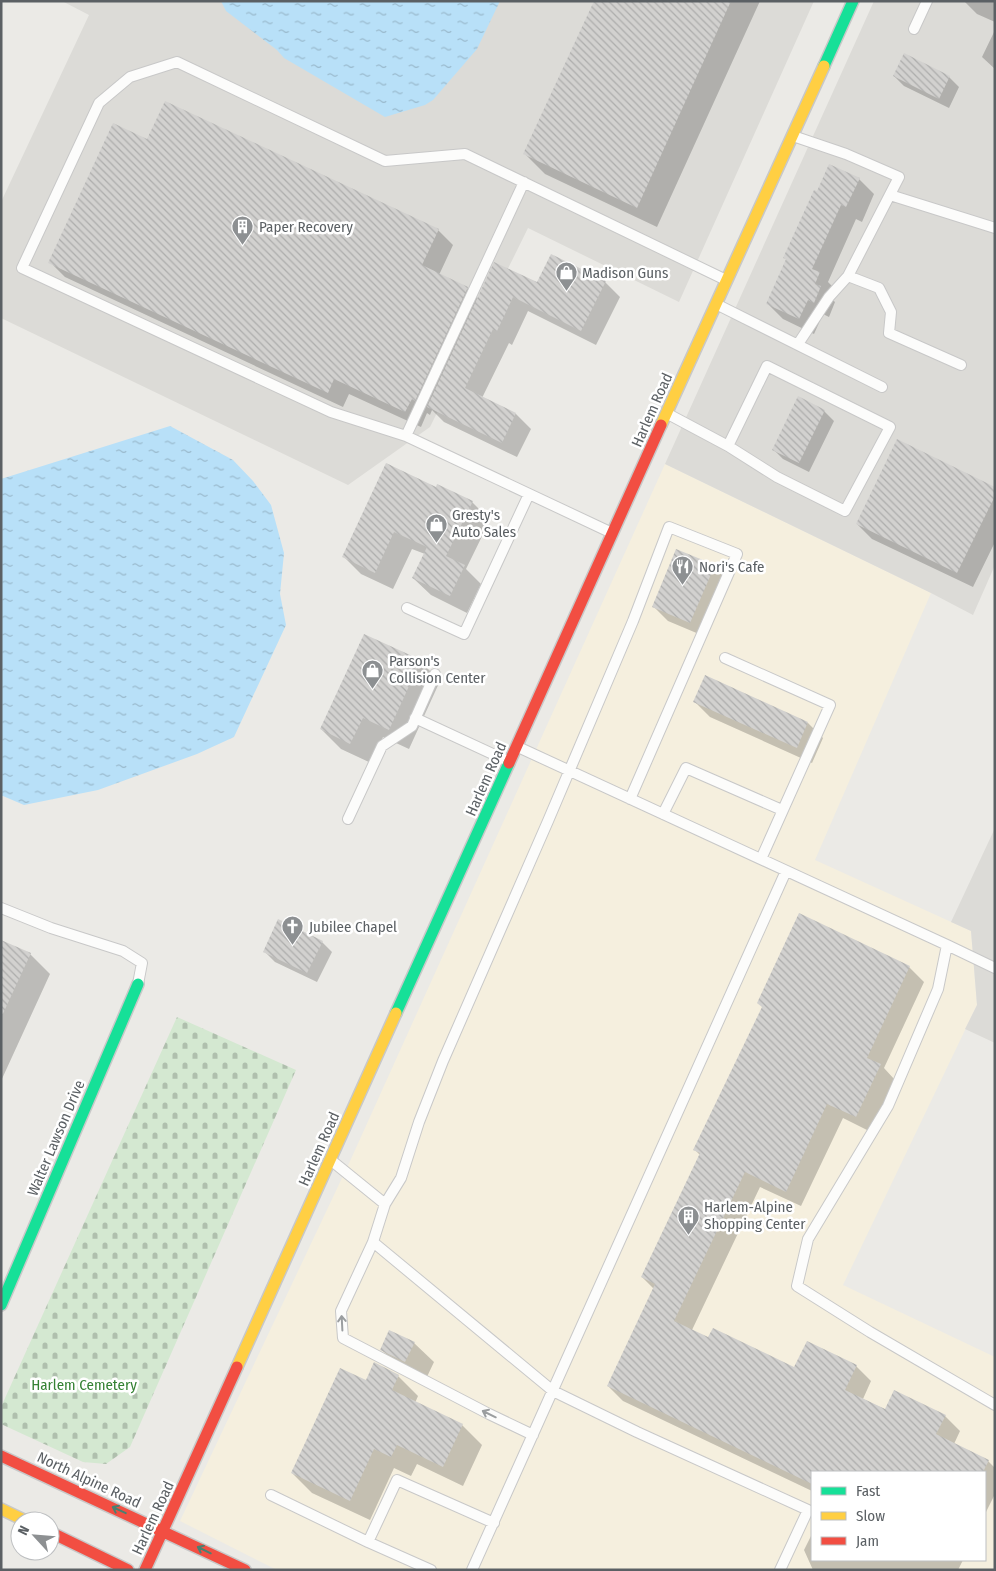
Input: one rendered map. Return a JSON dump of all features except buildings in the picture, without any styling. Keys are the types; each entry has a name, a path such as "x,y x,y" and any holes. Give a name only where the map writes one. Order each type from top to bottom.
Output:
{"main road":[{"name":"Harlem Road","path":"145,1570 853,1"},
{"name":"Walter Lawson Drive","path":"1,1304 138,984"},
{"name":"North Alpine Road","path":"1,1456 244,1570"},
{"path":"60,1537 128,1570"}],"lane":[{"path":"914,29 927,1"},
{"path":"613,534 406,436 331,412 22,268 99,103 130,77 177,62 385,161 465,154 727,280"},
{"path":"793,136 846,154 900,176 848,276 829,297 798,344"},
{"path":"406,436 524,182"},
{"path":"890,195 995,228"},
{"path":"848,276 879,288 891,312 889,333 961,366"},
{"path":"717,304 882,387"},
{"path":"667,413 728,446 777,477 845,511 890,427 767,366 728,446"},
{"path":"407,608 464,634 529,494"},
{"path":"533,1435 343,1338 341,1311 373,1242 385,1204 402,1178 419,1122 443,1060 569,771 633,620 669,527 737,554 630,798"},
{"path":"725,658 830,705 761,859"},
{"path":"348,819 382,746 412,726 435,674"},
{"path":"415,718 510,762"},
{"path":"517,747 995,968"},
{"path":"663,814 686,768 782,810"},
{"path":"472,1570 786,871"},
{"path":"1,908 51,928 123,951 142,963 138,984"},
{"path":"947,945 938,989 888,1106 808,1239 797,1286 870,1332 995,1404"},
{"path":"331,1160 385,1204"},
{"path":"373,1242 553,1391 637,1432 808,1510 780,1570"},
{"path":"368,1542 397,1480 494,1523"},
{"path":"271,1495 368,1542 432,1570"}],"shaded area":[{"path":"62,1 814,1 679,302 528,228 430,427 348,485 1,318 1,202 89,15"},
{"path":"874,1 995,1 995,565 973,615 665,464"},
{"path":"665,464 931,593 815,860 971,931 977,1005 843,1285 995,1357 995,1570 277,1570 180,1521 351,1159"},
{"path":"995,828 995,1043 965,1029 977,1005 971,931 951,922"}],"green space":[{"name":"Harlem Cemetery","path":"177,1017 296,1070 130,1447 106,1464 83,1462 1,1424 1,1407"}],"water":[{"path":"221,1 500,1 477,49 433,100 425,105 385,117 284,58 277,50 226,11"},
{"path":"170,426 233,460 253,481 271,505 284,553 280,594 286,625 234,737 197,754 98,790 24,805 1,796 1,479"}],"traffic: fast":[{"path":"824,66 853,1"},
{"path":"396,1013 509,763"},
{"path":"1,1305 138,984"}],"traffic: slow":[{"path":"661,425 824,66"},
{"path":"237,1367 396,1013"},
{"path":"1,1509 10,1513"}],"traffic: jam":[{"path":"509,763 661,425"},
{"path":"145,1570 237,1367"},
{"path":"1,1456 245,1570"},
{"path":"60,1537 128,1570"}],"place":[{"name":"Paper Recovery","path":"243,246"},
{"name":"Madison Guns","path":"566,292"},
{"name":"Gresty's Auto Sales","path":"436,543"},
{"name":"Nori's Cafe","path":"683,586"},
{"name":"Parson's Collision Center","path":"373,689"},
{"name":"Jubilee Chapel","path":"293,946"},
{"name":"Harlem-Alpine Shopping Center","path":"688,1235"}]}
